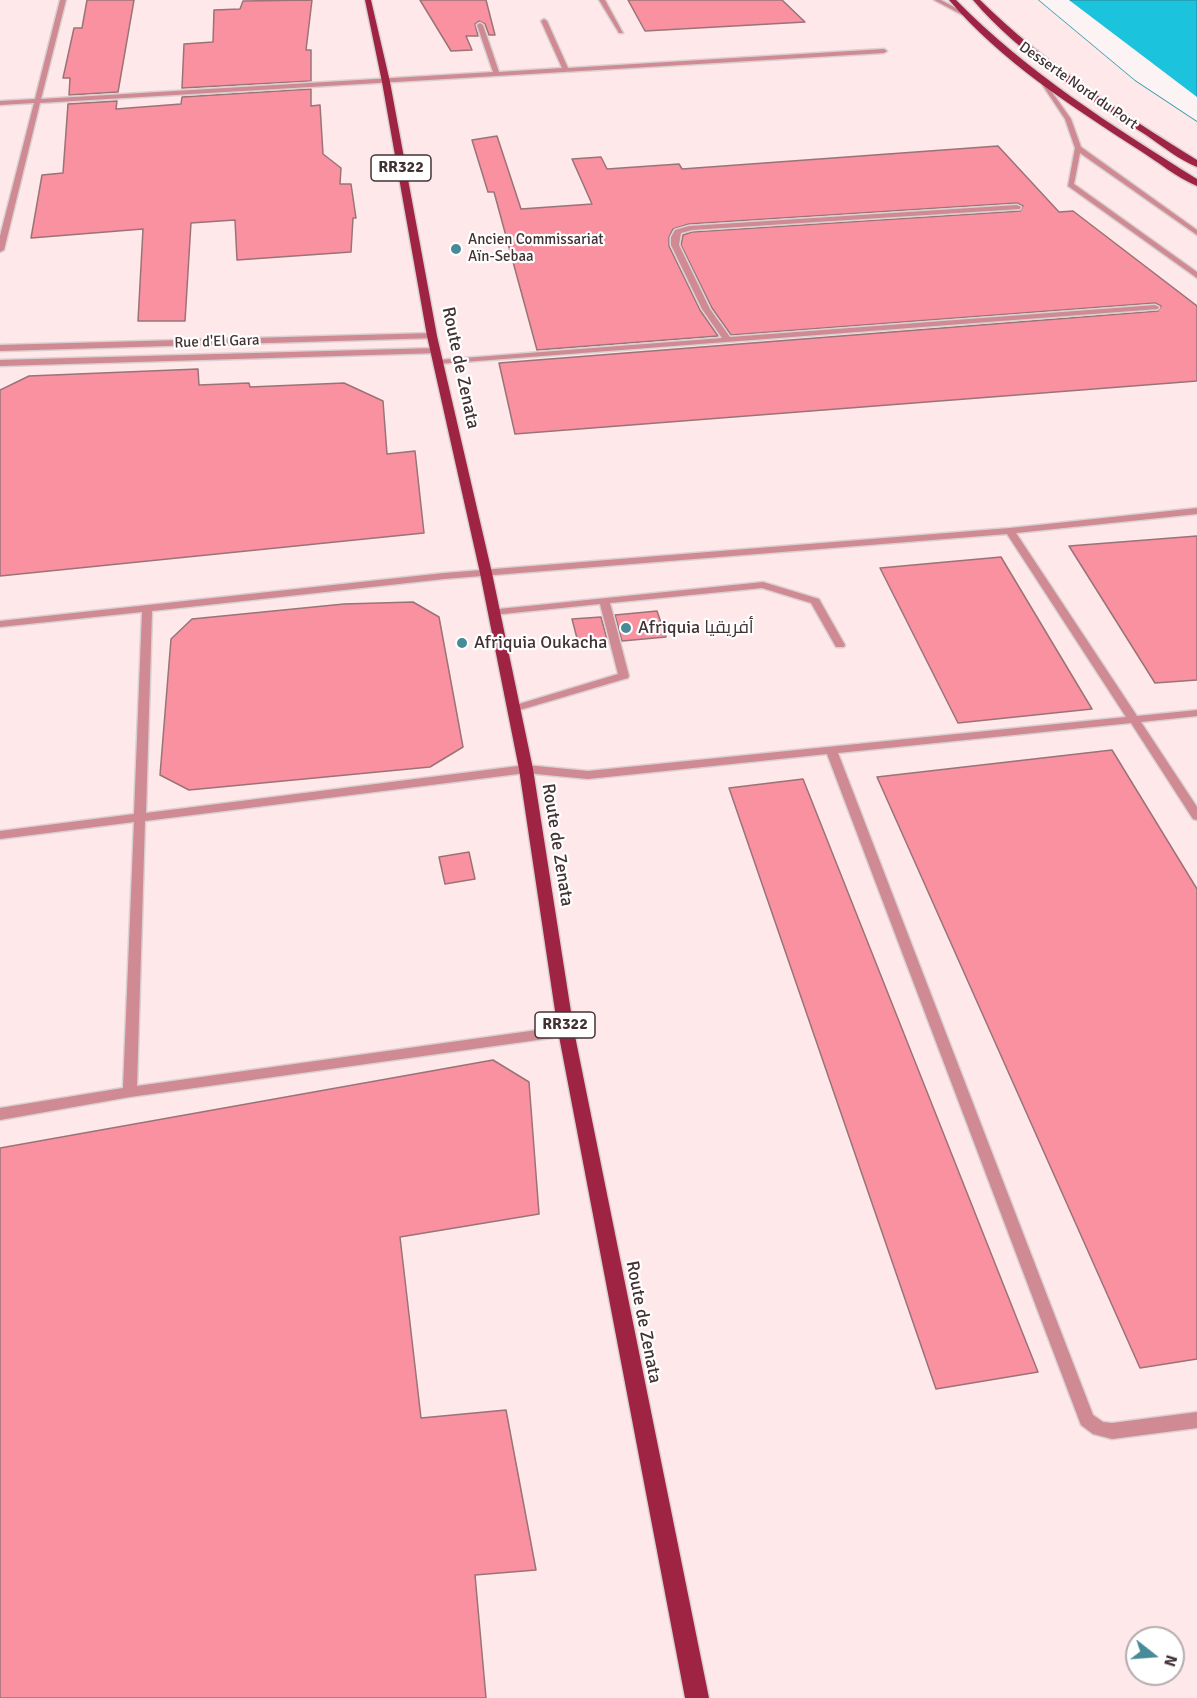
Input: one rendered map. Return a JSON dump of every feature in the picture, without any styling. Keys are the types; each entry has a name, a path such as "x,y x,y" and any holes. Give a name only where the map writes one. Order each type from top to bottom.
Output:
{"main road":[{"name":"Route de Zenata","path":"368,0 386,82 435,350 486,573 526,769 566,1031 697,1698"},
{"name":"Desserte Nord du Port","path":"952,0 992,41 1042,80 1197,183"},
{"name":"Desserte Nord du Port","path":"976,0 1038,57 1107,106 1197,164"}],"street":[{"name":"Rue d'El Gara","path":"0,348 435,350"},
{"name":"Rue d'El Gara","path":"0,363 435,350"}],"lane":[{"path":"0,250 63,0"},
{"path":"602,0 621,32"},
{"path":"937,0 968,16"},
{"path":"544,21 566,71"},
{"path":"480,25 497,75"},
{"path":"0,103 884,51"},
{"path":"1042,80 1068,119 1078,148 1070,185 1197,276"},
{"path":"1078,148 1197,233"},
{"path":"728,340 706,309 675,245 678,232 692,228 1017,207"},
{"path":"435,350 728,340 1155,307"},
{"path":"0,624 486,573 1010,531 1197,511"},
{"path":"1010,531 1197,816"},
{"path":"494,612 763,585 815,601 840,645"},
{"path":"513,709 624,676 604,602"},
{"path":"130,1092 147,608"},
{"path":"0,835 526,769 588,775 1197,713"},
{"path":"831,749 1088,1420 1102,1431 1197,1420"},
{"path":"0,1114 130,1092 566,1031"}],"shaded area":[{"path":"0,0 1039,0 1135,80 1197,121 1197,1698 0,1698"}],"water":[{"path":"1039,0 1197,0 1197,121 1135,80"}],"pier":[{"path":"1039,0 1069,0 1197,97 1197,121 1135,80"}],"building":[{"path":"87,0 134,0 118,92 69,95 70,78 63,78 74,28 82,28"},
{"path":"312,0 306,50 311,50 311,81 182,88 184,44 213,42 214,10 240,9 243,1"},
{"path":"420,0 486,0 495,35 489,35 485,24 479,21 475,24 478,36 466,36 472,50 451,51"},
{"path":"628,0 782,0 805,22 645,31"},
{"path":"311,89 311,106 320,105 323,154 341,168 340,184 351,184 356,218 353,218 351,252 237,260 235,220 191,223 185,321 138,321 143,229 31,238 42,175 63,173 68,104 117,101 116,109 181,104 182,97"},
{"path":"497,136 521,209 592,204 572,159 601,157 607,169 679,164 682,169 998,146 1059,212 1073,211 1197,306 1197,381 515,434 499,363 1158,311 1161,306 1155,303 731,335 712,308 681,245 683,235 692,232 1020,211 1023,206 1017,203 689,224 673,229 669,237 669,246 700,310 718,336 537,350 494,192 488,192 472,140"},
{"path":"198,369 199,385 249,383 250,387 344,383 383,401 387,454 415,451 424,533 0,576 0,390 29,376"},
{"path":"1197,536 1197,680 1155,683 1069,546"},
{"path":"1001,557 1092,709 958,723 880,568"},
{"path":"413,602 439,617 463,747 430,767 189,790 160,775 171,639 192,619 344,604"},
{"path":"657,611 666,637 622,641 615,615"},
{"path":"601,617 608,643 579,646 572,619"},
{"path":"1112,750 1197,889 1197,1359 1140,1368 877,777"},
{"path":"803,779 1038,1372 936,1389 729,788"},
{"path":"469,852 475,879 445,884 439,857"},
{"path":"493,1060 529,1082 539,1214 400,1237 421,1418 506,1410 536,1570 475,1575 486,1698 0,1698 0,1148"}],"place":[{"name":"Ancien Commissariat Aïn-Sebaa","path":"456,249"},
{"name":"Afriquia أفريقيا","path":"626,628"},
{"name":"Afriquia Oukacha","path":"462,643"}]}
